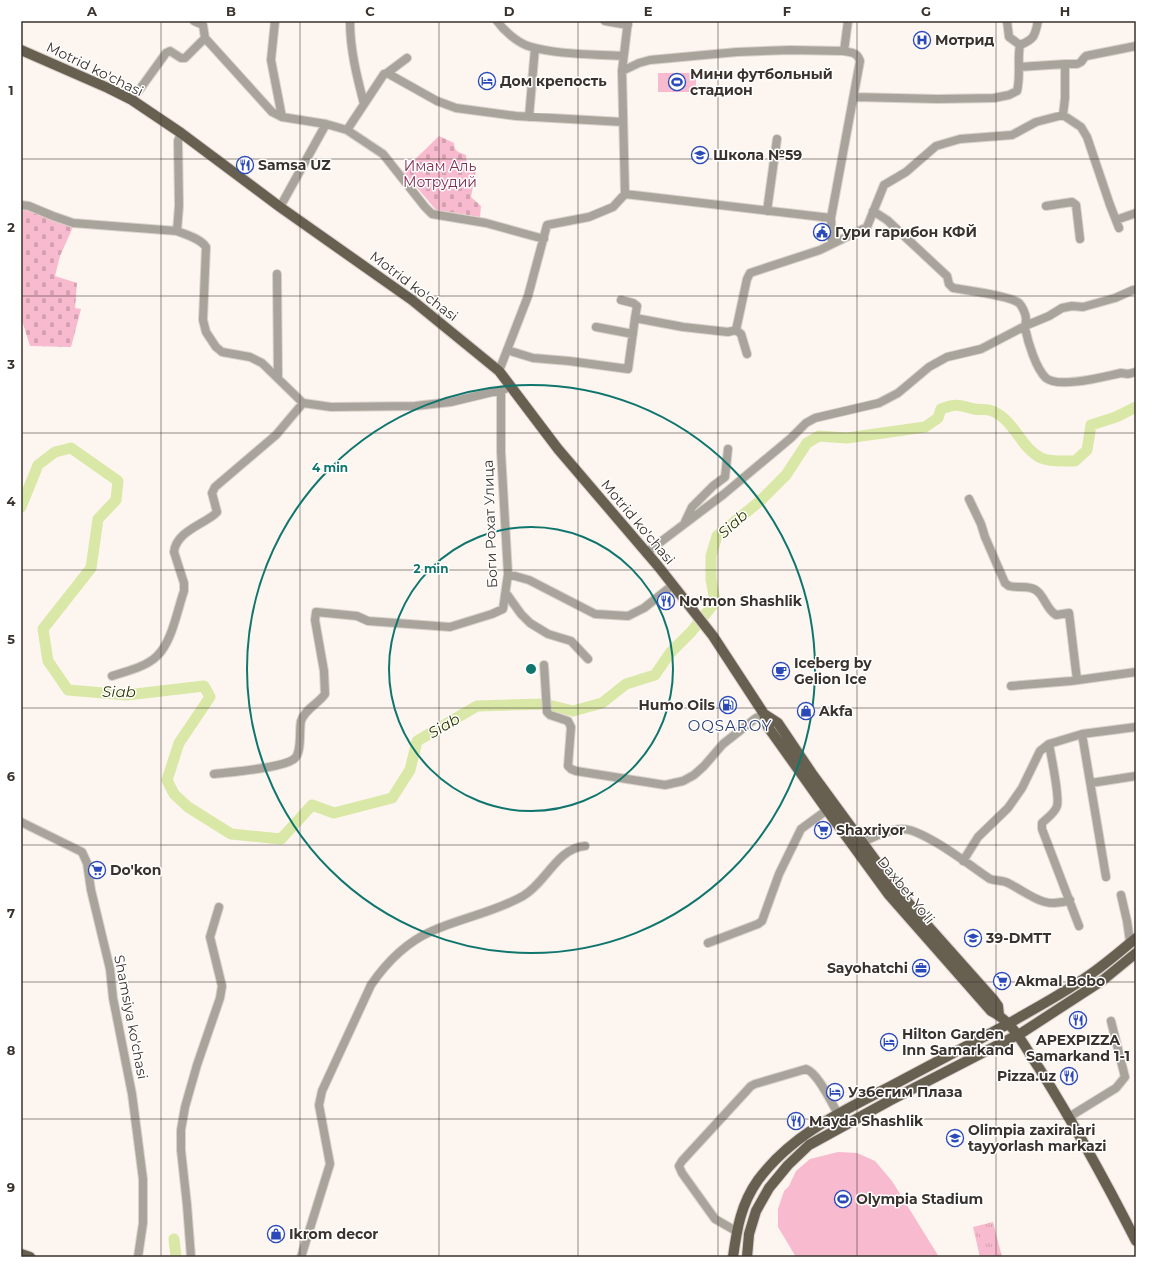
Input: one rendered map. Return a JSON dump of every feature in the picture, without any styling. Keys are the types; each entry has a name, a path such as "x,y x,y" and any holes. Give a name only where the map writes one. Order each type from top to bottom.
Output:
{"main road":[{"name":"Motrid ko'chasi","path":"21,50 132,100 412,300 499,371 506,389 673,585 713,636"},
{"name":"Daxbet Yo'li","path":"713,636 764,714 768,727 889,895 991,1011 999,1015 1017,1035 1069,1117 1136,1241"},
{"name":"Daxbet Yo'li","path":"764,714 778,723 813,775 895,887 998,1006 999,1015"},
{"path":"733,1257 736,1231 744,1206 758,1181 779,1157 802,1136 838,1114 1008,1024 1095,971 1133,940"},
{"path":"747,1257 749,1234 756,1211 769,1188 788,1165 809,1145 889,1101 1017,1035 1103,980 1136,953"},
{"path":"21,1254 30,1257"}],"street":[{"path":"194,21 203,25 205,38 272,112 282,117 326,124 347,130 383,154 432,214 486,223 544,239"},
{"path":"275,21 271,60 282,117"},
{"path":"350,21 350,38 364,104"},
{"path":"497,21 512,36 535,48 547,51 623,56"},
{"path":"499,371 528,296 547,225 589,217 613,207 624,194 622,71 628,23 605,21"},
{"path":"844,51 848,21"},
{"path":"1007,21 1009,37 1020,45"},
{"path":"1020,45 1029,41 1034,36 1038,21"},
{"path":"132,100 166,53 170,51 181,58 185,58 205,38"},
{"path":"854,97 938,99 994,98 1009,95 1017,91 1020,80 1018,55 1020,45"},
{"path":"1019,67 1077,64 1082,62 1086,56 1136,46"},
{"path":"529,117 535,48"},
{"path":"622,71 639,63 650,60 737,52 790,50 844,51 856,53 860,61 831,218 832,244"},
{"path":"347,130 384,74 407,58"},
{"path":"1063,115 1066,64"},
{"path":"387,73 445,105 458,108 529,117 623,122"},
{"path":"736,330 747,279 750,273 802,257 867,227 884,185 906,172 936,146 960,139 1012,135 1036,122 1063,115 1081,127 1087,136 1119,228"},
{"path":"280,207 326,124"},
{"path":"177,231 179,206 178,141 180,133"},
{"path":"767,211 777,139"},
{"path":"624,194 831,218"},
{"path":"1046,206 1072,202 1076,205 1080,239"},
{"path":"21,206 29,206 73,223 177,231 204,243 206,247 203,320 206,332 216,347 222,352 250,357 262,363 302,403 331,407 415,406 451,402 506,389"},
{"path":"873,211 887,220 947,276 953,288 1007,298 1019,302 1026,320 1025,326 1027,337 1038,367 1047,379 1058,382 1075,382 1121,373 1128,374 1136,372"},
{"path":"1116,220 1136,213"},
{"path":"277,274 278,378"},
{"path":"646,553 724,494 791,438 806,423 815,418 879,403 898,393 929,367 947,357 981,349 1025,326 1049,316 1062,308 1072,306 1083,307 1115,298 1133,290"},
{"path":"507,350 533,358 628,369 637,306 633,303 621,300"},
{"path":"636,318 683,327 728,332 736,330"},
{"path":"596,327 633,334"},
{"path":"736,330 741,334 747,354"},
{"name":"Боги Рохат Улица","path":"214,774 263,769 288,762 295,758 298,751 301,722 304,716 325,694 324,671 315,620 316,612 357,616 368,621 450,627 503,609 508,574 501,452 506,389"},
{"path":"112,676 138,668 156,657 166,645 184,591 184,583 174,552 175,548 187,531 211,518 217,512 212,493 215,487 276,435 302,403"},
{"path":"684,524 692,507 713,486 725,477 728,449"},
{"path":"969,499 1005,583 1008,586 1031,588 1036,590 1056,615 1069,614 1078,680"},
{"path":"508,574 529,580 595,614 628,616 644,608 673,585"},
{"path":"506,593 521,614 530,623 548,634 571,641 588,659"},
{"path":"544,665 547,712 550,715 568,721 571,727 568,766 576,771 665,785 683,780 694,775 723,744 756,718 764,714"},
{"path":"1011,686 1078,680 1136,672"},
{"path":"963,861 978,837 1008,808 1022,788 1040,751 1049,744 1082,734 1136,727"},
{"path":"1082,734 1106,877"},
{"path":"1049,744 1056,781 1058,805 1042,823 1042,829 1079,926"},
{"path":"1090,782 1136,776"},
{"path":"708,943 758,924 762,921 779,874 801,829 827,810"},
{"name":"Shamsiya ko'chasi","path":"21,822 82,852 87,862 91,890 110,969 113,998 132,1094 143,1179 143,1223 138,1257"},
{"path":"863,842 878,835 902,829 912,830 921,833 990,879 997,882 1007,882 1029,896 1053,904 1070,900"},
{"path":"301,1257 330,1164 319,1105 322,1091 371,985 381,970 390,960 430,932 524,896 569,850 575,847 585,846"},
{"path":"1121,895 1133,940"},
{"path":"191,1257 181,1150 181,1130 185,1107 197,1065 220,998 222,986 210,937 219,907"},
{"path":"1069,1117 1116,1088 1125,1077 1111,1021"},
{"path":"736,1231 715,1220 682,1173 679,1166 682,1161 751,1086 759,1083 806,1069 813,1073 838,1114"}],"green space":[{"name":"Мини футбольный стадион","path":"658,73 696,73 696,92 658,92"},
{"name":"Имам Аль Мотрудий","path":"439,136 454,143 456,150 466,155 467,167 476,169 471,197 481,206 480,217 436,210 403,171"},
{"path":"21,206 73,227 60,256 55,276 77,283 75,308 81,309 71,347 30,346 21,317"},
{"name":"Olympia Stadium","path":"838,1152 857,1153 875,1161 892,1181 939,1257 796,1257 778,1227 778,1209 784,1191 789,1186 796,1171 810,1159"},
{"path":"993,1222 1002,1257 980,1257 973,1227"}],"waterway":[{"name":"Siab","path":"21,507 38,465 55,452 71,448 118,481 116,500 98,519 91,568 43,629 48,661 68,690 127,695 204,686 210,697 179,743 167,780 174,794 188,807 231,834 281,839 312,805 334,813 392,798 410,770 417,741 477,706 545,704 573,711 602,703 626,684 655,675 670,653 691,632 715,602 711,579 711,556 717,536 760,501 786,475 807,443 819,436 847,438 925,427 938,418 941,409 958,405 989,410 998,414 1011,425 1027,447 1041,458 1053,461 1075,461 1087,450 1091,425 1116,417 1136,407"},
{"path":"174,1239 176,1257"}],"place":[{"name":"Мотрид","path":"922,40"},
{"name":"Дом крепость","path":"487,81"},
{"name":"Мини футбольный стадион","path":"677,82"},
{"name":"Школа №59","path":"700,155"},
{"name":"Samsa UZ","path":"245,165"},
{"name":"Гури гарибон КФЙ","path":"822,232"},
{"name":"No'mon Shashlik","path":"666,601"},
{"name":"Iceberg by Gelion Ice","path":"781,671"},
{"name":"Humo Oils","path":"728,705"},
{"name":"Akfa","path":"806,711"},
{"name":"Shaxriyor","path":"823,830"},
{"name":"Do'kon","path":"97,870"},
{"name":"39-DMTT","path":"973,938"},
{"name":"Sayohatchi","path":"921,968"},
{"name":"Akmal Bobo","path":"1002,981"},
{"name":"APEXPIZZA Samarkand 1-1","path":"1078,1020"},
{"name":"Hilton Garden Inn Samarkand","path":"889,1042"},
{"name":"Pizza.uz","path":"1069,1076"},
{"name":"Узбегим Плаза","path":"835,1092"},
{"name":"Mayda Shashlik","path":"796,1121"},
{"name":"Olimpia zaxiralari tayyorlash markazi","path":"955,1138"},
{"name":"Olympia Stadium","path":"843,1199"},
{"name":"Ikrom decor","path":"276,1234"}],"district":[{"name":"OQSAROY","path":"730,726"}]}
